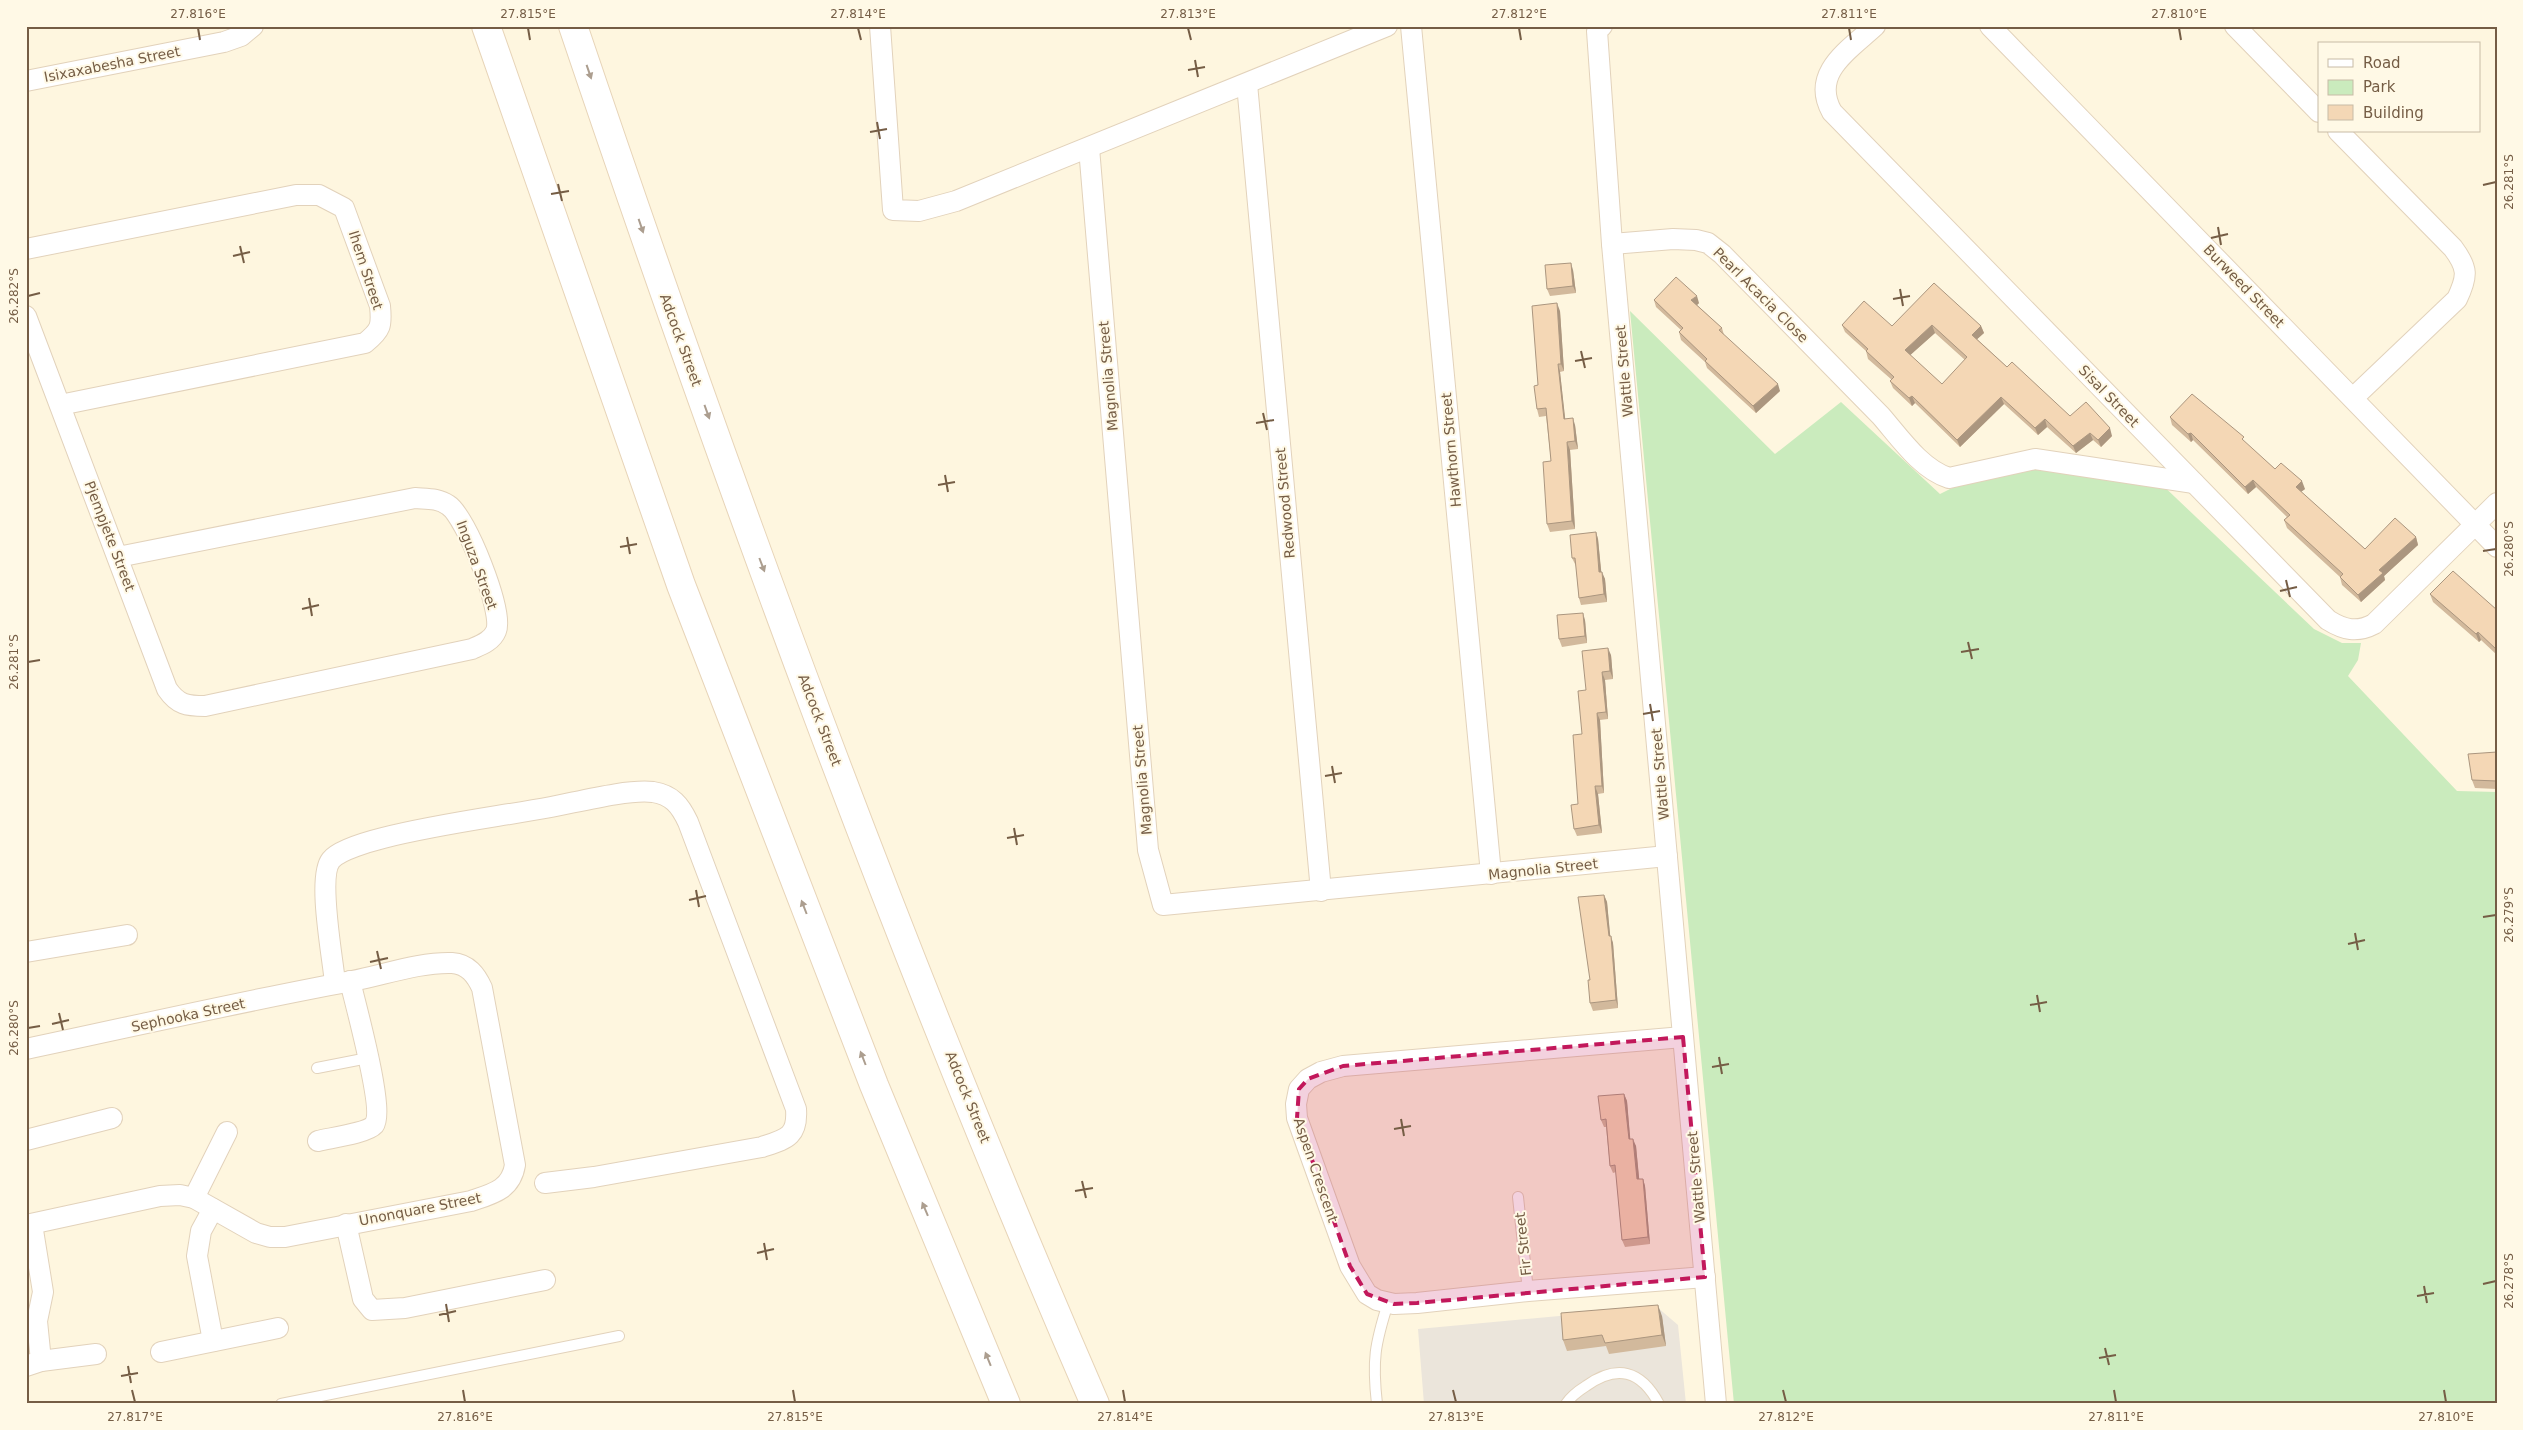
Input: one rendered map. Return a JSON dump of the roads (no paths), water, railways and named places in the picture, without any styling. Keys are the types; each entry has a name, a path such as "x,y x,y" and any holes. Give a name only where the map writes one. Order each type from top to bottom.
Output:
{"main road":[{"path":"486,26 681,585 874,1085 1006,1404"},
{"name":"Adcock Street","path":"573,26 643,231 753,540 884,889 1094,1404"}],"street":[{"name":"Isixaxabesha Street","path":"26,81 224,42 241,36 253,26"},
{"path":"880,26 893,210 919,211 934,208 1089,148 1387,26"},
{"name":"Hawthorn Street","path":"1411,26 1491,874"},
{"name":"Sisal Street","path":"1875,26 1836,63 1827,77 1824,90 1832,112 2328,620 2339,627 2352,630 2365,629 2386,614 2497,503"},
{"name":"Burweed Street","path":"1990,26 2497,547"},
{"path":"2235,26 2318,111"},
{"name":"Wattle Street","path":"1596,28 1612,244 1716,1404"},
{"name":"Redwood Street","path":"1247,84 1320,891"},
{"path":"2339,132 2453,248 2463,262 2466,273 2464,285 2457,299 2353,398"},
{"name":"Magnolia Street","path":"1089,148 1148,850 1162,905 1667,856"},
{"name":"Ihem Street","path":"26,249 296,195 320,195 344,208 380,306 381,323 377,333 365,343 60,405"},
{"name":"Pearl Acacia Close","path":"1612,244 1673,239 1708,243 1722,254 1924,462 1938,474 1949,478 2035,459 2194,483"},
{"name":"Pjempjete Street","path":"26,316 167,690 175,700 183,705 192,706 232,701"},
{"name":"Inguza Street","path":"118,557 415,498 433,499 448,505 459,515 490,591 495,609 496,632 486,641 472,649 232,701"},
{"path":"318,1141 367,1129 375,1124 376,1097 368,1058 343,982 325,890 326,869 331,859 340,853 383,838 606,796 651,792 666,795 679,804 688,822 796,1109 797,1124 792,1134 779,1142 762,1147 594,1178 545,1183"},
{"path":"26,952 127,935"},
{"name":"Unonquare Street","path":"29,1224 160,1196 180,1195 194,1198 256,1233 270,1237 285,1236 471,1201 504,1189 514,1174 515,1165 487,1009 482,988 476,974 464,966 454,963 433,964 343,982"},
{"name":"Sephooka Street","path":"26,1049 343,982"},
{"name":"Aspen Crescent","path":"1683,1037 1343,1066 1321,1072 1308,1079 1299,1089 1296,1104 1302,1133 1358,1283 1367,1294 1388,1303 1417,1303 1528,1291 1705,1277"},
{"path":"26,1140 112,1118"},
{"path":"194,1198 226,1132"},
{"path":"213,1209 201,1231 196,1256 213,1341"},
{"path":"29,1224 43,1292 37,1321 34,1363 96,1354"},
{"path":"346,1224 363,1299 372,1310 405,1308 545,1280"},
{"path":"161,1352 278,1328"}],"lane":[{"path":"318,1068 368,1058"},
{"name":"Fir Street","path":"1518,1197 1528,1291"},
{"path":"1377,1404 1374,1360 1376,1343 1388,1303"},
{"path":"281,1404 619,1336"},
{"path":"1566,1404 1573,1395 1594,1380 1615,1371 1626,1373 1640,1381 1649,1388 1660,1404"}]}
